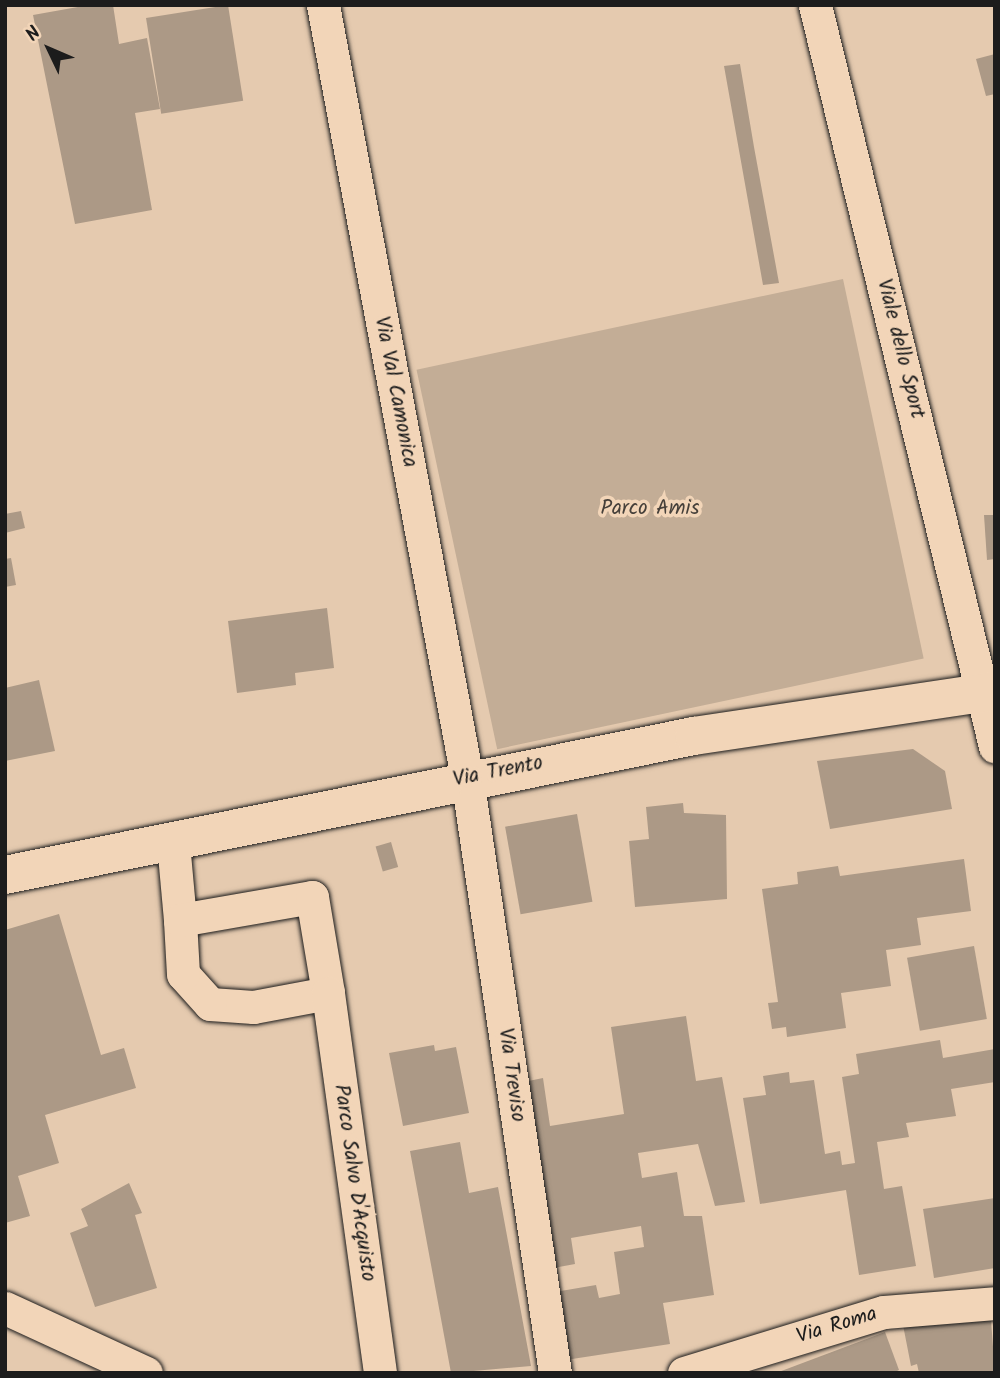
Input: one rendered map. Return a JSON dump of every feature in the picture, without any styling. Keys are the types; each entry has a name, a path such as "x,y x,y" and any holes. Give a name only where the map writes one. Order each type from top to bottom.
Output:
{"street":[{"name":"Via Val Camonica","path":"323,5 467,778"},
{"name":"Viale dello Sport","path":"815,5 990,692 995,746"},
{"name":"Via Trento","path":"5,875 173,843 467,778 990,692"},
{"name":"Via Treviso","path":"467,778 555,1373"},
{"path":"173,843 183,974 210,1004 253,1007 328,993"},
{"name":"Parco Salvo D'Acquisto","path":"180,920 312,897 328,993 380,1373"},
{"name":"Via Roma","path":"684,1373 884,1311 995,1303"},
{"path":"5,1308 146,1373"}],"green space":[{"name":"Parco Amis","path":"843,279 924,659 497,749 417,370"}],"building":[{"path":"89,5 113,5 119,44 147,38 160,109 135,113 152,210 75,224 33,15"},
{"path":"228,5 243,101 161,114 146,18"},
{"path":"995,54 995,94 986,96 976,59"},
{"path":"740,64 779,283 763,285 724,66"},
{"path":"21,511 25,528 5,533 5,514"},
{"path":"984,515 995,515 995,559 987,560"},
{"path":"11,558 16,585 5,587 5,559"},
{"path":"327,608 334,668 295,673 296,685 237,693 228,621"},
{"path":"39,680 55,751 5,761 5,688"},
{"path":"913,749 945,771 952,809 830,829 817,761"},
{"path":"683,803 684,813 726,815 727,899 635,907 629,841 649,839 646,807"},
{"path":"577,814 592,902 521,914 505,827"},
{"path":"391,842 398,867 383,871 376,846"},
{"path":"964,859 971,911 917,918 921,945 886,950 891,986 841,993 846,1028 787,1037 786,1027 772,1029 768,1003 778,1002 762,889 798,884 797,872 838,866 840,876"},
{"path":"59,914 101,1055 124,1048 136,1088 45,1115 59,1163 18,1176 30,1216 5,1223 5,930"},
{"path":"974,946 987,1019 920,1031 907,958"},
{"path":"686,1016 696,1081 722,1077 745,1202 715,1206 698,1144 638,1153 642,1178 677,1172 684,1216 702,1216 714,1295 663,1303 670,1344 559,1361 549,1293 596,1285 599,1298 620,1294 614,1252 644,1247 641,1226 571,1238 575,1264 548,1269 519,1083 543,1078 550,1126 624,1114 611,1027"},
{"path":"940,1040 943,1058 995,1049 995,1082 951,1089 956,1116 906,1123 909,1137 877,1142 884,1189 902,1186 916,1266 859,1275 846,1190 760,1204 743,1098 766,1095 763,1076 789,1072 790,1083 814,1080 825,1154 840,1151 842,1165 855,1163 842,1077 859,1074 856,1054"},
{"path":"434,1045 435,1051 456,1047 469,1113 403,1126 389,1053"},
{"path":"460,1142 469,1193 498,1187 531,1366 451,1373 410,1151"},
{"path":"129,1183 142,1213 135,1215 157,1288 95,1307 70,1233 88,1226 81,1209"},
{"path":"995,1198 995,1268 934,1278 923,1209"},
{"path":"990,1307 995,1373 919,1373 917,1364 911,1366 903,1325"},
{"path":"885,1332 899,1370 893,1373 776,1373"}]}
